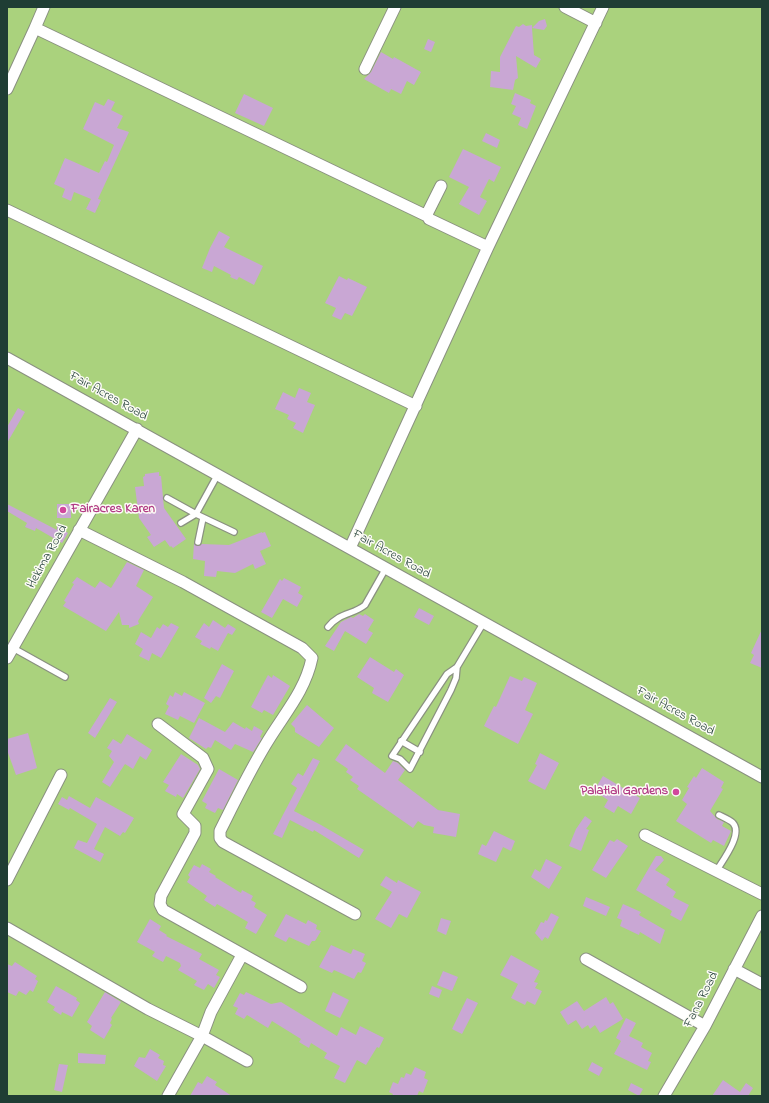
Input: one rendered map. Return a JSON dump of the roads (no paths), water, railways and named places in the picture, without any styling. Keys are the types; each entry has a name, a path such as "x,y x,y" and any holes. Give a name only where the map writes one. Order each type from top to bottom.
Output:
{"street":[{"path":"7,89 44,7"},
{"path":"365,69 395,7"},
{"path":"565,7 596,23"},
{"path":"350,548 488,247 603,7"},
{"path":"35,28 428,216 429,219 488,247"},
{"path":"428,216 441,186"},
{"path":"7,210 416,406"},
{"name":"Fair Acres Road","path":"7,358 762,777"},
{"name":"Hekima Road","path":"9,654 137,429"},
{"path":"79,530 183,582 302,648 311,655 312,658 309,670 291,708 267,742 256,762 220,831 220,838 223,842 355,914"},
{"path":"158,724 203,758 208,769 183,814 195,826 195,833 161,896 160,904 163,910 301,987"},
{"path":"7,880 61,775"},
{"path":"645,834 762,894"},
{"name":"Fana Road","path":"664,1096 705,1026 762,916"},
{"path":"7,928 162,1017 202,1036 248,1061"},
{"path":"168,1096 202,1036 211,1012 242,955"},
{"path":"586,959 705,1026"},
{"path":"734,969 762,984"}],"lane":[{"path":"181,524 196,514 218,474"},
{"path":"167,498 203,518 234,532"},
{"path":"198,542 203,518"},
{"path":"328,627 343,614 361,608 365,605 386,568"},
{"path":"457,668 447,674 400,741 392,756 400,759 410,769 451,690 456,678 457,668 484,622"},
{"path":"9,654 65,677"},
{"path":"400,741 420,752"},
{"path":"717,870 736,837 736,830 733,823 719,815"}],"place":[{"name":"Fairacres Karen","path":"63,510"},
{"name":"Palatial Gardens","path":"676,792"}]}
